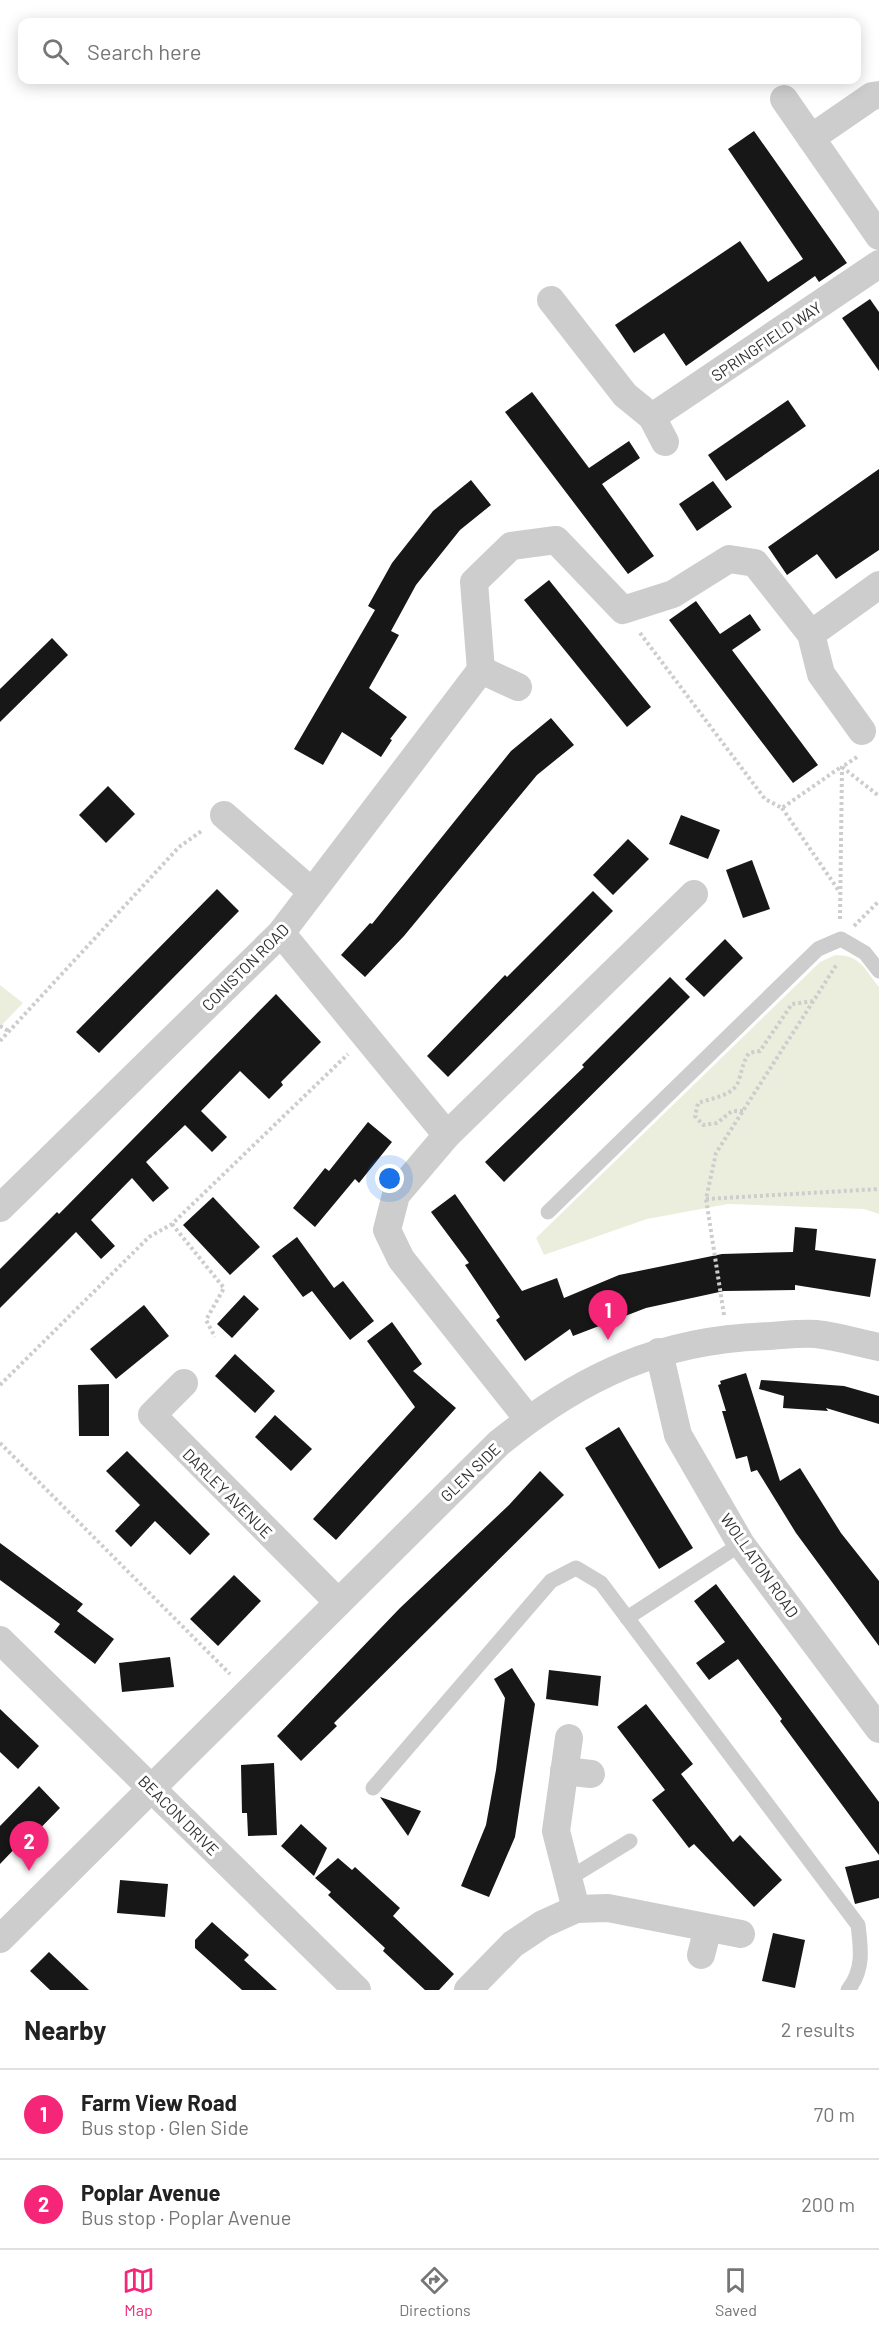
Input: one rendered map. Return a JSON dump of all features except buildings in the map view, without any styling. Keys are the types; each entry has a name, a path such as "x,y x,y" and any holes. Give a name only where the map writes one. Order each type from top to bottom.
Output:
{"street":[{"path":"811,138 872,96 879,95"},
{"path":"784,99 879,236"},
{"name":"SPRINGFIELD WAY","path":"652,417 879,264"},
{"path":"551,300 625,395 652,417 665,442"},
{"path":"518,687 482,670 474,582 511,546 556,540 623,610 673,594 729,558 755,563 811,634 821,674 863,742"},
{"path":"811,634 879,585"},
{"name":"CONISTON ROAD","path":"0,1208 281,933 482,670"},
{"path":"224,815 312,892"},
{"path":"528,1419 428,1296 401,1259 387,1230 396,1195 447,1135 694,894"},
{"path":"281,933 447,1135"},
{"name":"GLEN SIDE","path":"0,1939 499,1443 528,1419 612,1369 659,1352 728,1337 816,1334 879,1347"},
{"name":"WOLLATON ROAD","path":"659,1352 678,1435 741,1544 879,1729"},
{"name":"DARLEY AVENUE","path":"184,1383 152,1415 338,1602"},
{"name":"BEACON DRIVE","path":"0,1640 357,1990"},
{"path":"569,1738 577,1772 556,1831 576,1909"},
{"path":"468,1990 513,1944 543,1924 576,1909 608,1908 741,1934"},
{"path":"701,1955 708,1928"}],"lane":[{"path":"548,1212 818,949 841,939 865,952 879,971"},
{"path":"627,1618 741,1544"},
{"path":"373,1788 550,1581 576,1568 601,1582 858,1924 862,1956 856,1980 848,1990"},
{"path":"568,1880 630,1841"}],"path":[{"path":"623,610 765,799 782,808 839,891"},
{"path":"782,808 842,767 863,742"},
{"path":"842,767 879,796"},
{"path":"728,1337 711,1244 706,1199 716,1153 842,957 839,891 842,767"},
{"path":"0,1041 179,847 224,815"},
{"path":"841,939 879,901"},
{"path":"744,1111 732,1111 717,1123 703,1125 695,1116 698,1103 730,1092 734,1088 749,1053 760,1051 792,1004 814,1001"},
{"path":"0,1026 10,1032"},
{"path":"0,1385 149,1237 171,1224 366,1037"},
{"path":"706,1199 879,1189"},
{"path":"171,1224 224,1288 206,1320 215,1337"},
{"path":"0,1443 248,1692"}],"green space":[{"path":"835,955 856,960 879,987 879,1214 864,1209 728,1204 647,1219 544,1255 536,1238 820,962"},
{"path":"0,985 23,1003 0,1027"}],"place":[{"name":"Farm View Road","path":"608,1340"},
{"name":"Poplar Avenue","path":"29,1871"}]}
